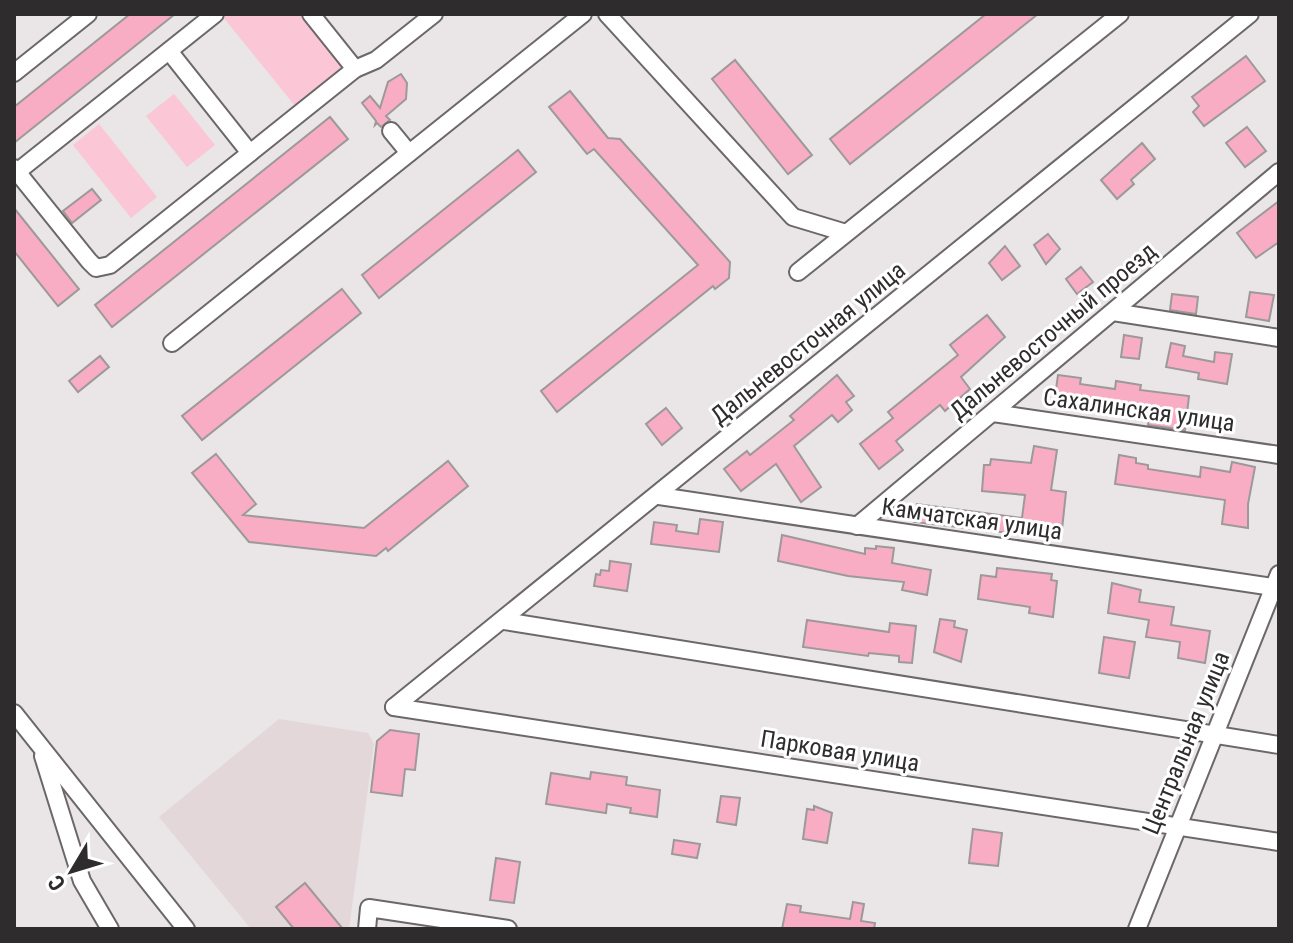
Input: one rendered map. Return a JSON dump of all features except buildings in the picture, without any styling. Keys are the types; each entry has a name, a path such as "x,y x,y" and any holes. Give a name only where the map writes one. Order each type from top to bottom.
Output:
{"street":[{"path":"14,73 88,14"},
{"path":"215,14 16,170 62,222 89,261 103,268 355,69 376,60 434,14"},
{"path":"311,14 355,69"},
{"path":"172,343 583,14"},
{"path":"607,14 793,217 846,233"},
{"path":"798,272 1120,14"},
{"name":"Дальневосточная улица","path":"394,707 659,496 1250,14"},
{"path":"169,51 250,153"},
{"path":"391,131 409,153"},
{"name":"Дальневосточный проезд","path":"857,526 1279,172"},
{"path":"1113,312 1279,338"},
{"name":"Сахалинская улица","path":"993,413 1279,455"},
{"name":"Камчатская улица","path":"659,496 1277,583"},
{"name":"Центральная улица","path":"1137,929 1277,583"},
{"path":"504,621 1279,745"},
{"name":"Парковая улица","path":"394,707 1279,842"},
{"path":"14,713 186,929"},
{"path":"40,746 82,881 110,929"},
{"path":"367,929 369,908 508,929"},
{"path":"403,929 415,915"}],"shaded area":[{"path":"228,14 299,14 344,69 296,107 223,17"},
{"path":"174,94 215,145 187,167 146,116"},
{"path":"99,124 157,197 131,218 73,145"},
{"path":"279,719 368,733 374,744 349,929 251,929 159,817"}]}
